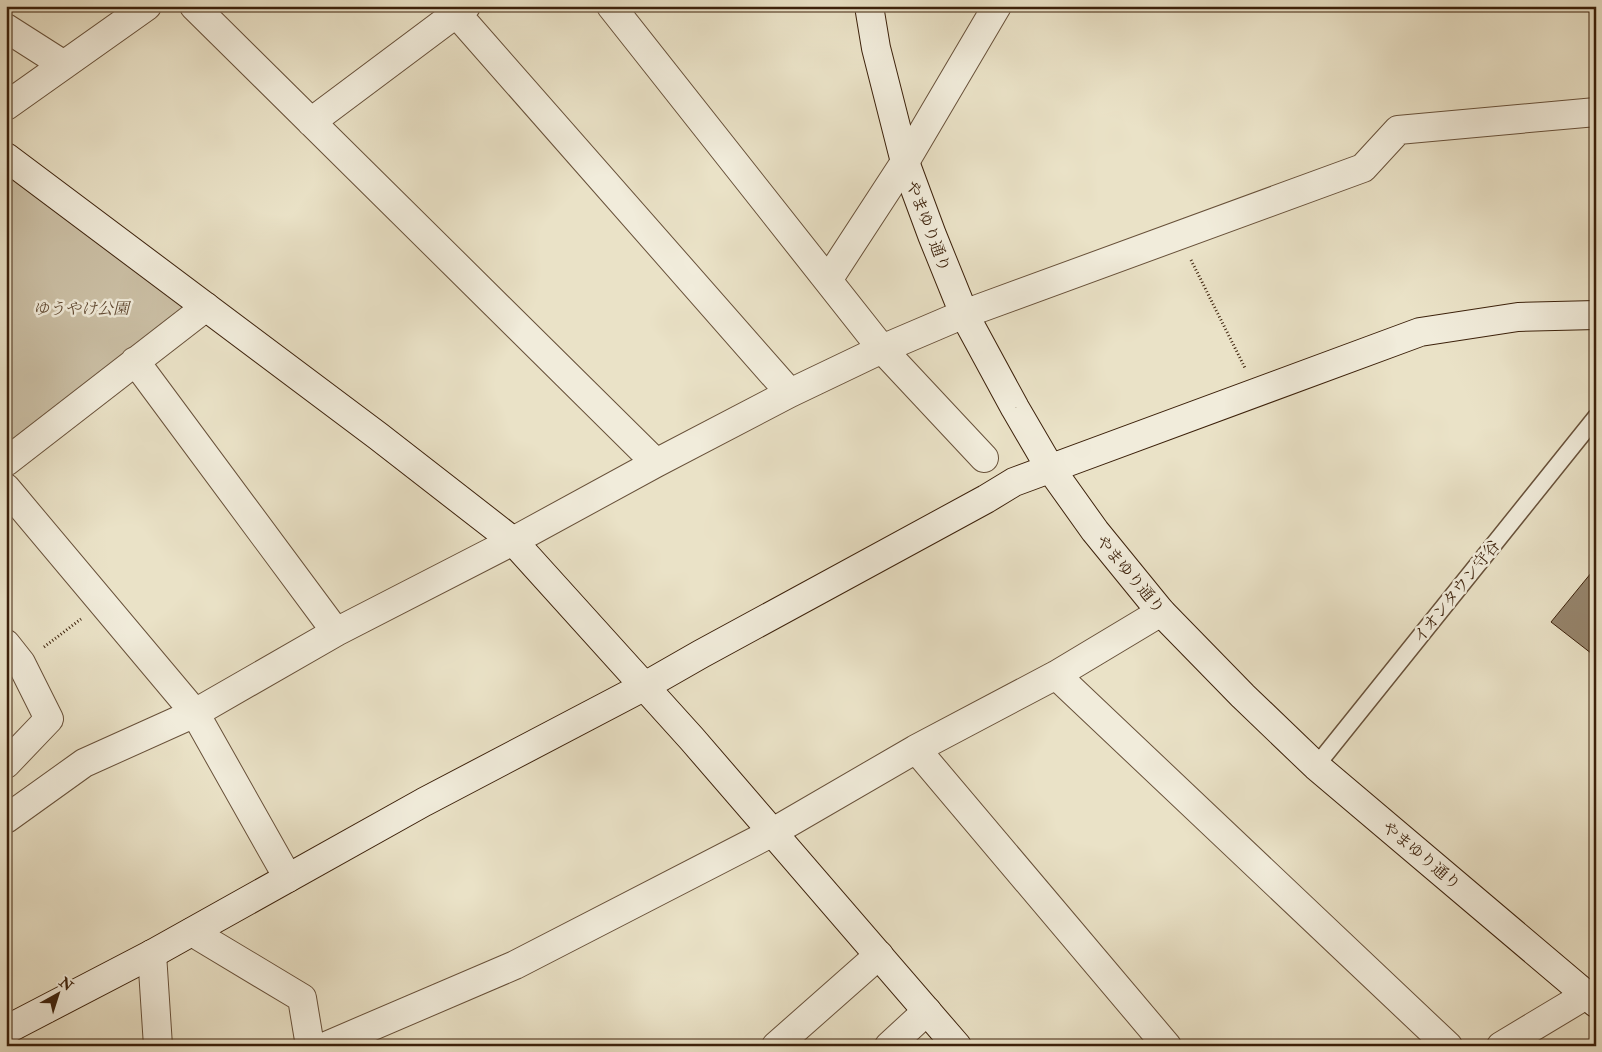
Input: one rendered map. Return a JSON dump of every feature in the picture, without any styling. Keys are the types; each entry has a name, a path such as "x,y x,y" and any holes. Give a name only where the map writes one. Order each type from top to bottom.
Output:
{"street":[{"path":"6,106 147,6"},
{"path":"194,6 656,463"},
{"path":"611,6 882,349 984,458"},
{"name":"やまゆり通り","path":"869,6 884,82 905,162 964,314 1014,408 1050,468 1095,531 1161,612 1243,696 1316,766 1591,999"},
{"path":"828,280 905,162 997,6"},
{"path":"311,122 461,10 790,393"},
{"path":"6,28 64,65"},
{"path":"6,819 84,763 195,713 336,632 513,541 790,393 882,349 964,314 1363,168 1398,130 1596,112"},
{"path":"6,157 378,436 513,541 645,686 957,1046"},
{"path":"6,462 206,307"},
{"path":"6,1030 152,954 424,802 645,686 1014,482 1420,332 1518,317 1596,315"},
{"path":"136,361 336,632"},
{"path":"6,488 195,713 288,878"},
{"path":"326,1046 515,965 773,832 916,749 1056,675 1161,612"},
{"path":"6,764 49,719 14,654"},
{"path":"1056,675 1448,1046"},
{"path":"916,749 1167,1046"},
{"path":"192,932 302,998 310,1046"},
{"path":"152,954 158,1046"},
{"path":"776,1046 879,955"},
{"path":"1501,1046 1591,999"},
{"path":"889,1046 927,1011"}],"lane":[{"name":"イオンタウン守谷","path":"1316,766 1596,417"}],"path":[{"path":"1179,234 1256,392"},
{"path":"14,654 103,603"}],"green space":[{"name":"ゆうやけ公園","path":"6,157 206,307 6,462"}],"building":[{"path":"1596,567 1596,657 1551,622"}]}
